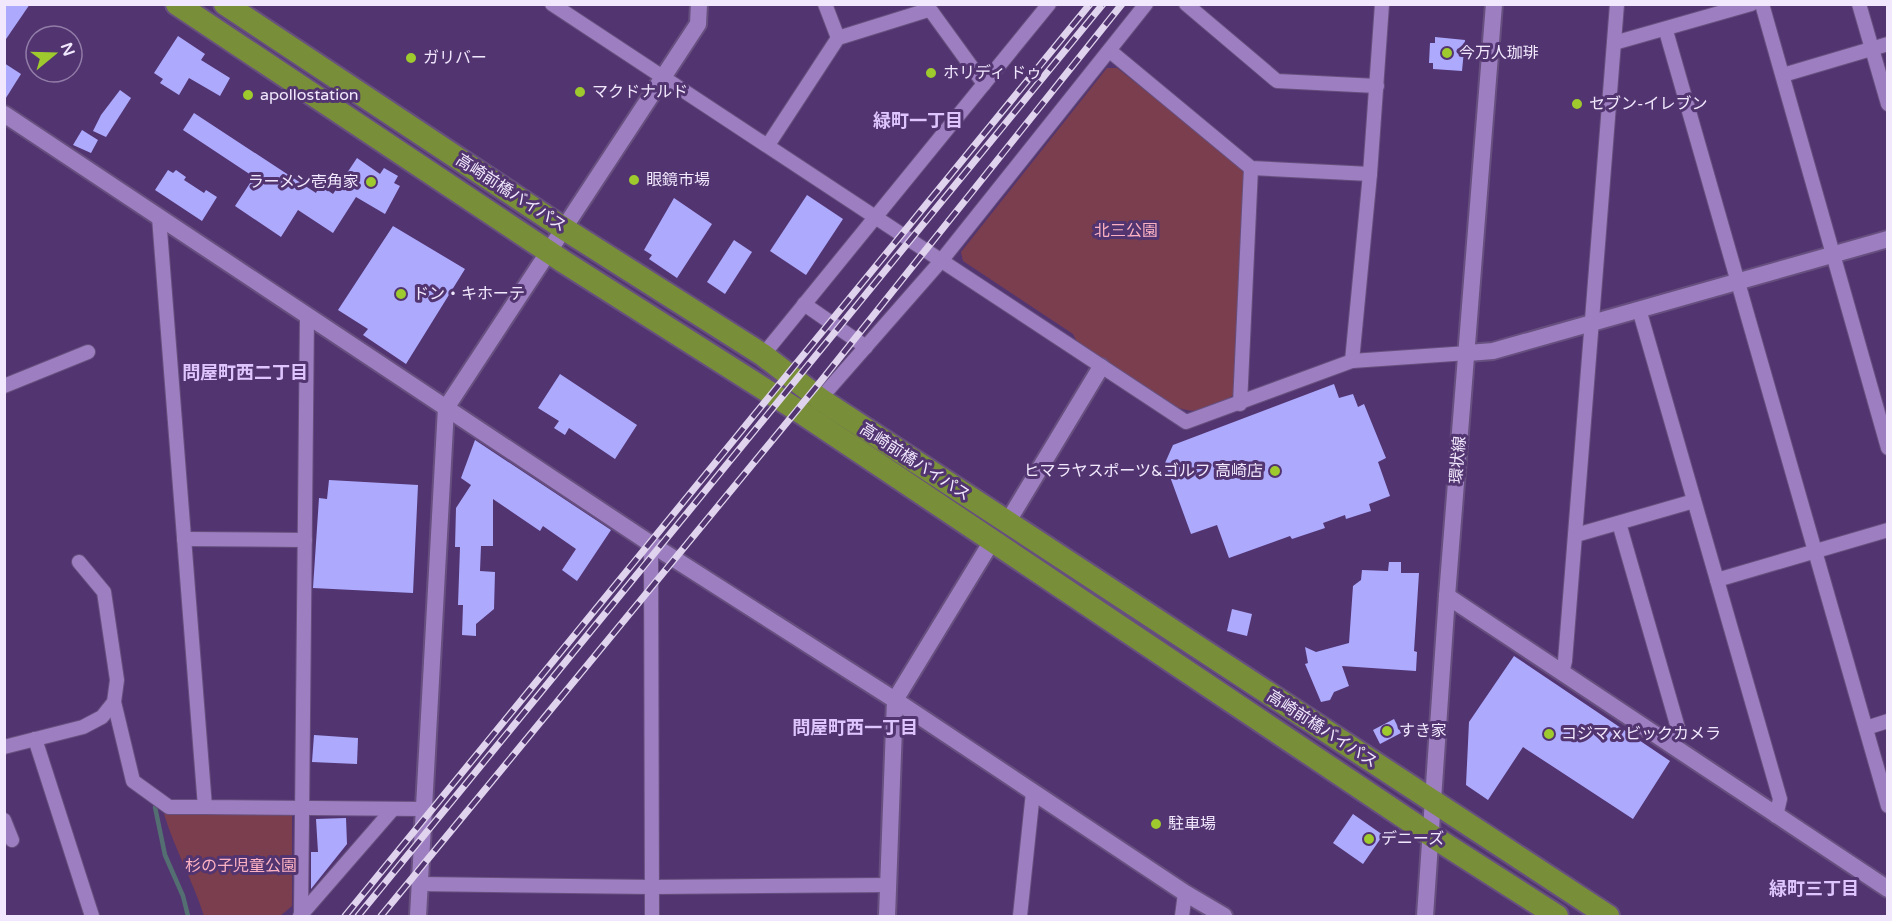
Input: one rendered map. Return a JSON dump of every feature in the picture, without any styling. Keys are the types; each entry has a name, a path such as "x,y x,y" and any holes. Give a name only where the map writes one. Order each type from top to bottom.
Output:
{"highway":[{"name":"高崎前橋バイパス","path":"177,4 548,251 805,415 1432,836 1557,916"},
{"name":"高崎前橋バイパス","path":"225,4 563,228 763,355 820,399 1608,916"}],"street":[{"path":"552,4 1186,422 1352,361 1493,351 1887,239"},
{"path":"418,916 446,408 698,24 699,4"},
{"path":"825,4 838,38"},
{"path":"1031,4 1036,20"},
{"path":"763,355 1049,4"},
{"path":"820,399 941,261 1146,4"},
{"path":"1186,4 1277,81 1377,86"},
{"path":"1352,361 1383,4"},
{"name":"環状線","path":"1425,916 1435,801 1447,596 1494,4"},
{"path":"1562,673 1576,535 1617,4"},
{"path":"1614,43 1666,31 1751,4"},
{"path":"1762,4 1887,448"},
{"path":"1859,4 1887,104"},
{"path":"768,145 838,38 927,7 984,84"},
{"path":"1666,31 1887,806"},
{"path":"1783,75 1887,44"},
{"path":"1110,51 1251,168 1370,174"},
{"path":"4,114 651,544 895,700 1185,893 1224,916"},
{"path":"1240,404 1251,168"},
{"path":"159,217 205,807"},
{"path":"804,304 866,347"},
{"path":"1639,309 1780,799 1776,816"},
{"path":"301,916 307,315"},
{"path":"4,386 88,352"},
{"path":"1007,523 1101,368"},
{"path":"1576,535 1694,501"},
{"path":"1619,524 1678,728 1672,746"},
{"path":"1717,580 1887,530"},
{"path":"184,539 305,540"},
{"path":"887,916 895,700 992,541"},
{"path":"651,544 651,916"},
{"path":"79,562 104,592 117,680 114,702 134,781 169,807 424,809"},
{"path":"1447,596 1887,889"},
{"path":"4,747 83,727 102,717 114,702"},
{"path":"1866,728 1887,721"},
{"path":"35,739 92,916"},
{"path":"1020,916 1033,792"},
{"path":"301,916 393,809"},
{"path":"4,820 12,840"},
{"path":"419,884 652,887 888,885"},
{"path":"1182,916 1185,893"}],"green space":[{"name":"北三公園","path":"1107,68 1117,68 1241,166 1244,175 1233,395 1212,408 1197,411 1174,406 1077,342 1073,334 963,261 961,252"},
{"name":"杉の子児童公園","path":"164,814 292,815 292,906 280,916 204,916"}],"building":[{"path":"4,4 30,4 4,42"},
{"path":"178,36 205,54 201,60 230,78 220,96 189,78 179,95 160,83 163,79 154,73"},
{"name":"今万人珈琲","path":"1435,37 1465,40 1462,71 1433,69 1433,63 1429,63 1430,43 1435,43"},
{"path":"4,63 21,74 4,101"},
{"path":"120,90 131,98 106,137 93,131 101,115"},
{"path":"194,113 316,193 320,185 333,194 357,158 380,174 384,168 398,176 394,183 400,186 385,214 356,197 333,233 298,210 281,237 235,206 254,177 183,130"},
{"path":"82,130 98,140 91,153 73,145"},
{"path":"168,170 173,173 176,170 186,177 184,180 204,193 206,190 217,197 202,221 155,190"},
{"path":"807,195 843,219 806,275 770,251"},
{"path":"674,198 712,224 677,278 649,259 652,255 644,250"},
{"path":"393,226 465,269 406,364 363,335 368,329 338,310"},
{"path":"734,240 752,252 725,294 707,282"},
{"path":"560,374 637,425 615,459 569,428 565,435 554,428 559,421 538,408"},
{"name":"ヒマラヤスポーツ&ゴルフ 高崎店","path":"1334,384 1339,398 1353,394 1358,407 1364,404 1386,458 1378,462 1390,496 1369,504 1371,511 1346,519 1345,515 1323,523 1325,528 1292,539 1290,536 1229,558 1217,525 1191,534 1165,463 1173,445"},
{"path":"475,440 611,530 577,581 562,570 576,549 543,526 540,531 493,499 493,546 481,546 480,571 495,572 494,609 476,624 476,636 462,635 463,605 458,605 460,547 455,547 456,508 471,485 461,478"},
{"path":"329,480 418,485 413,593 313,588 319,498 327,499"},
{"path":"1389,562 1401,562 1401,573 1419,573 1414,651 1417,652 1416,671 1342,666 1349,686 1334,692 1330,700 1321,702 1305,664 1308,663 1305,647 1316,652 1349,643 1353,586 1361,580 1362,570 1388,571"},
{"path":"1232,609 1252,614 1247,636 1227,631"},
{"name":"コジマｘビックカメラ","path":"1514,656 1670,761 1633,819 1523,747 1488,800 1466,785 1469,722"},
{"name":"すき家","path":"1394,719 1401,733 1380,744 1373,730"},
{"path":"314,735 358,738 357,764 312,762"},
{"path":"1353,814 1383,835 1363,864 1333,843"},
{"path":"346,818 347,844 311,889 311,852 318,852 316,819"}],"waterway":[{"path":"155,807 165,855 183,896 188,916"}],"railway":[{"path":"345,916 1090,4"},
{"path":"358,916 1103,4"},
{"path":"381,916 821,381 1122,4"}],"place":[{"name":"今万人珈琲","path":"1447,53"},
{"name":"ガリバー","path":"411,58"},
{"name":"ホリディ ドゥ","path":"931,73"},
{"name":"マクドナルド","path":"580,92"},
{"name":"apollostation","path":"248,95"},
{"name":"セブン-イレブン","path":"1577,104"},
{"name":"眼鏡市場","path":"634,180"},
{"name":"ラーメン壱角家","path":"371,182"},
{"name":"ドン・キホーテ","path":"401,294"},
{"name":"ヒマラヤスポーツ&ゴルフ 高崎店","path":"1275,471"},
{"name":"すき家","path":"1387,731"},
{"name":"コジマｘビックカメラ","path":"1549,734"},
{"name":"駐車場","path":"1156,824"},
{"name":"デニーズ","path":"1369,839"}],"district":[{"name":"緑町一丁目","path":"918,121"},
{"name":"問屋町西二丁目","path":"245,373"},
{"name":"問屋町西一丁目","path":"855,728"},
{"name":"緑町三丁目","path":"1814,889"}]}
